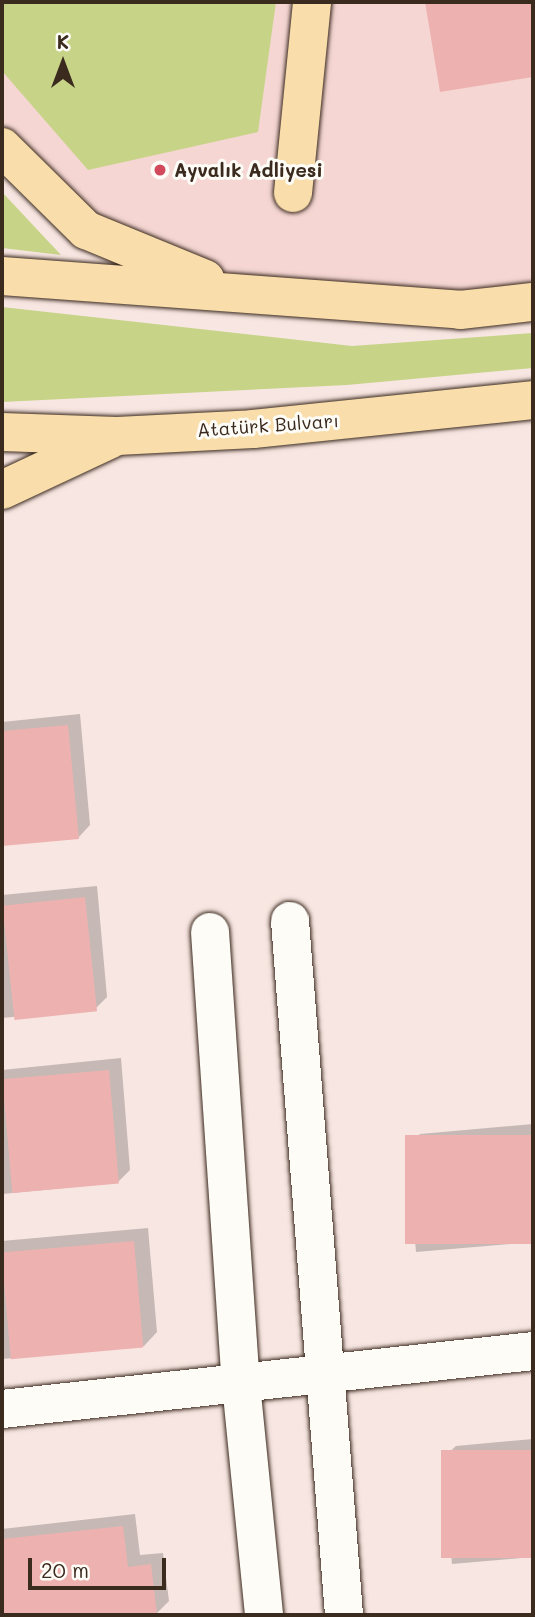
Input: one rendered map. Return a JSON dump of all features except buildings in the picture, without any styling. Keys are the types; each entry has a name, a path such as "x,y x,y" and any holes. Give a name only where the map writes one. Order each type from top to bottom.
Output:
{"main road":[{"path":"293,193 312,2"},
{"path":"2,147 86,230 236,292"},
{"path":"2,276 460,310 533,302"},
{"name":"Atatürk Bulvarı","path":"2,432 117,436 253,429 533,400"},
{"path":"2,491 117,436"}],"street":[{"path":"290,921 322,1376 344,1615"},
{"path":"210,932 241,1384 264,1615"},
{"path":"2,1409 533,1351"}],"shaded area":[{"path":"2,2 533,2 533,302 293,299 86,230 2,147"}],"green space":[{"path":"2,2 276,2 258,132 88,170 2,71"},
{"path":"2,192 61,255 2,248"},
{"path":"2,307 352,346 533,333 533,368 347,385 2,402"}],"place":[{"name":"Ayvalık Adliyesi","path":"160,170"}]}
